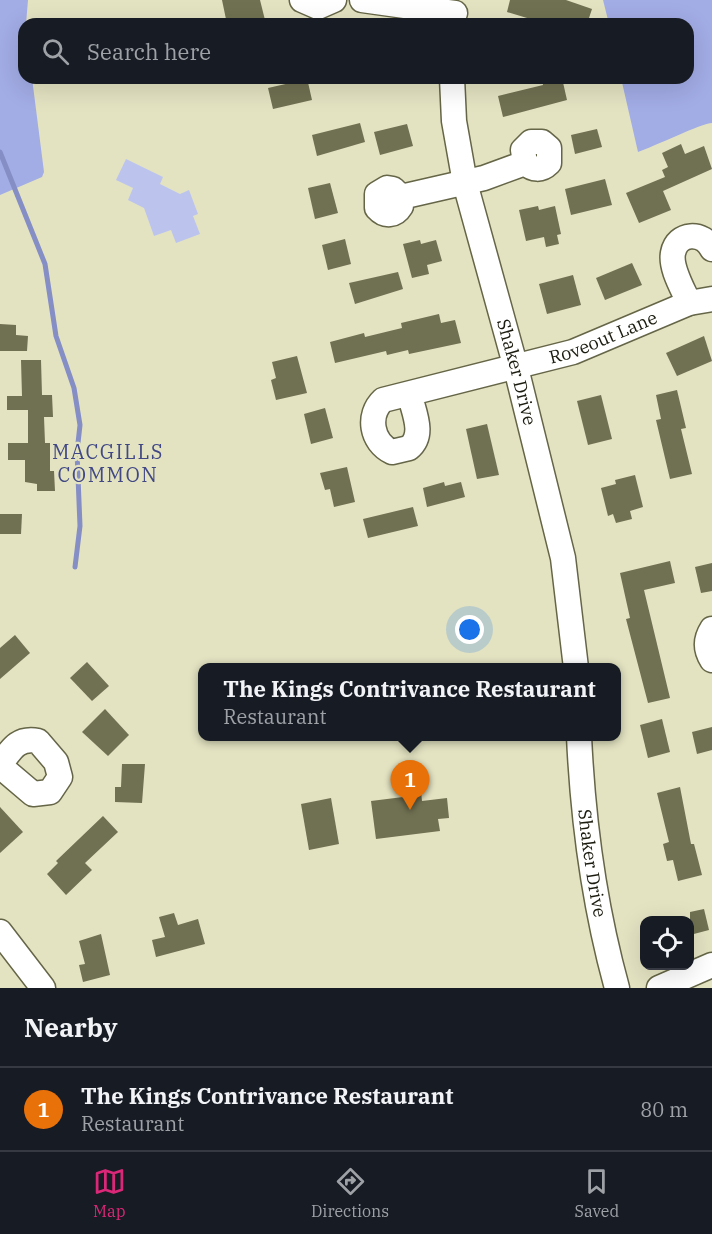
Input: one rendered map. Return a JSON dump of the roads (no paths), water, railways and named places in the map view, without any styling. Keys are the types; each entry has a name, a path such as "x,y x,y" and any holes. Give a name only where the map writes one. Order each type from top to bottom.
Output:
{"street":[{"path":"302,0 318,7 334,0"},
{"path":"362,0 456,12"},
{"name":"Shaker Drive","path":"452,84 454,121 465,183 516,368 563,558 575,663"},
{"path":"401,197 465,183 525,163"},
{"name":"Roveout Lane","path":"410,396 598,344 701,301 673,264 673,252 677,242 684,237 694,236 703,238 712,249"},
{"path":"712,629 706,639 706,650 712,660"},
{"name":"Shaker Drive","path":"579,741 587,851 595,899 617,988"},
{"path":"0,932 43,988"},
{"path":"659,988 712,965"}],"waterway":[{"path":"0,152 45,264 56,336 74,388 80,425 77,452 80,526 75,567"}],"place":[{"name":"The Kings Contrivance Restaurant","path":"410,810"}],"district":[{"name":"MACGILLS COMMON","path":"108,464"}]}
